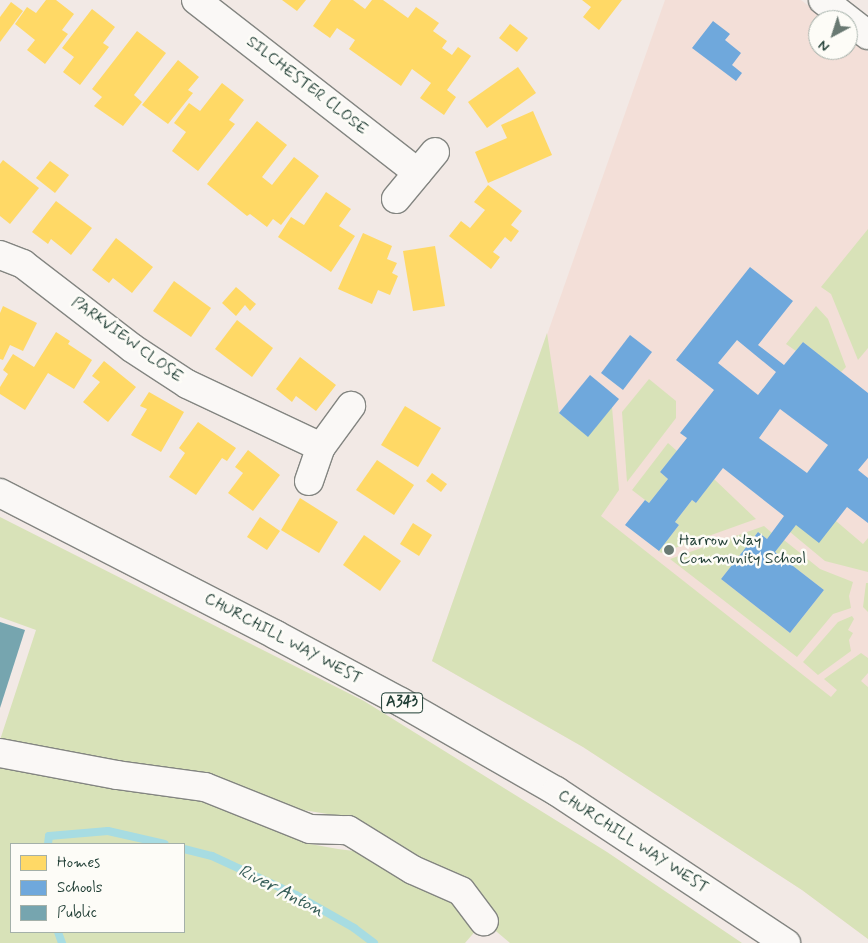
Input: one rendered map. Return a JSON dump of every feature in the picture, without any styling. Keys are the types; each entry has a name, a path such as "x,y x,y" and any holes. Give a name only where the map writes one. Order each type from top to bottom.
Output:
{"street":[{"name":"SILCHESTER CLOSE","path":"196,0 426,163 396,199"},
{"path":"823,0 868,35"},
{"name":"PARKVIEW CLOSE","path":"0,255 23,264 132,348 187,384 321,447"},
{"path":"309,480 321,447 351,406"},
{"name":"CHURCHILL WAY WEST","path":"0,492 276,635 435,722 556,792 786,943"},
{"path":"0,753 117,775 205,787 310,829 348,830 413,870 461,891 484,921"}],"shaded area":[{"name":"Harrow Way Community School","path":"665,0 801,0 814,10 808,10 808,60 858,60 858,44 868,52 868,939 802,890 583,747 432,661"}],"green space":[{"path":"868,229 868,348 858,360 831,294 821,287"},
{"path":"816,306 828,319 846,367 841,372 803,342 796,351 786,344"},
{"path":"547,333 559,413 588,436 612,407 619,490 601,516 831,697 837,690 824,679 861,653 868,658 868,673 861,681 868,687 868,939 802,890 583,747 432,661"},
{"path":"649,379 676,401 676,418 627,482 622,412"},
{"path":"668,443 677,451 660,472 668,479 649,503 632,490"},
{"path":"714,479 756,519 661,553 659,551 679,525 675,522 692,500 696,503"},
{"path":"0,517 364,701 607,852 742,943 510,943 484,921 465,943 0,943 0,761 202,799 310,844 338,849 354,851 368,825 346,817 297,809 205,772 164,769 0,740 36,630 0,617"},
{"path":"836,521 863,544 868,538 868,572 825,561 790,532 796,525"},
{"path":"764,526 772,533 767,539 758,532 721,579 790,633 824,590 775,552 784,540 820,569 853,582 849,596 851,608 833,614 797,657 670,559"},
{"path":"866,583 868,583 868,612 863,607"},
{"path":"852,616 854,619 848,630 853,633 849,640 851,651 818,675 803,662 838,622"}],"building: Homes":[{"path":"46,0 56,0 74,14 62,30 68,34 45,64 27,50 35,40 15,24 27,7 36,13"},
{"path":"282,0 306,0 297,11"},
{"path":"331,0 353,0 365,9 372,0 383,0 408,18 416,7 439,23 433,31 447,41 442,48 452,55 458,47 471,56 447,90 456,97 444,115 420,98 431,83 412,69 401,86 349,49 355,40 337,28 330,38 313,26"},
{"path":"582,0 622,0 599,30 583,17 591,7"},
{"path":"11,2 23,11 0,42 0,17"},
{"path":"92,9 115,27 103,43 109,47 80,85 63,72 74,57 62,48"},
{"path":"510,24 528,38 517,52 499,38"},
{"path":"137,31 166,53 134,95 142,102 123,126 94,106 102,97 92,89"},
{"path":"178,60 199,77 188,90 193,93 168,124 142,105"},
{"path":"518,67 536,93 487,128 468,102"},
{"path":"222,83 244,100 229,120 235,124 198,171 172,151 186,132 174,123 189,103 200,111"},
{"path":"533,111 552,155 488,183 475,152 507,138 501,125"},
{"path":"257,121 287,145 262,177 272,185 294,157 319,176 281,225 273,219 267,227 250,214 247,216 207,184"},
{"path":"3,160 39,188 10,224 0,216 0,164"},
{"path":"50,161 69,175 55,193 36,178"},
{"path":"488,185 522,211 511,225 519,231 511,242 505,237 493,252 500,257 491,269 449,236 461,221 470,228 485,210 474,202"},
{"path":"326,192 351,209 339,226 355,236 331,272 278,237 291,217 304,225"},
{"path":"56,201 92,228 71,255 51,239 48,244 32,232"},
{"path":"363,233 392,246 387,259 397,263 392,273 398,276 390,295 378,290 372,304 338,289"},
{"path":"116,238 153,267 132,293 113,278 109,283 92,270"},
{"path":"435,246 445,306 413,311 403,251"},
{"path":"174,281 211,308 191,337 153,311"},
{"path":"236,287 256,304 250,311 245,305 236,316 222,303"},
{"path":"3,306 37,323 23,351 10,345 3,360 0,359 0,313"},
{"path":"237,320 273,348 252,377 215,349"},
{"path":"56,332 70,341 68,344 92,360 74,389 48,373 25,410 0,394 0,387 8,374 3,370 13,354 34,367"},
{"path":"300,357 336,385 316,411 296,396 292,402 276,389"},
{"path":"104,361 136,387 108,422 83,402 100,382 92,376"},
{"path":"149,392 184,412 161,452 131,435 147,409 140,406"},
{"path":"405,406 441,428 418,467 381,445"},
{"path":"198,422 236,448 227,461 222,458 196,495 169,477 185,453 179,448"},
{"path":"248,450 280,475 253,511 228,493 243,473 235,467"},
{"path":"377,460 414,485 394,515 356,490"},
{"path":"432,473 447,484 441,492 426,481"},
{"path":"300,498 338,522 319,553 281,530"},
{"path":"260,517 280,531 267,550 247,537"},
{"path":"413,523 432,535 419,556 400,544"},
{"path":"364,535 401,561 380,591 343,565"}],"building: Schools":[{"path":"713,21 730,34 725,40 741,53 732,65 742,73 736,81 692,48"},
{"path":"750,267 793,301 758,345 784,365 803,342 868,393 868,458 858,470 868,478 868,523 847,507 819,543 796,525 775,552 824,590 790,633 721,579 758,532 767,539 784,516 723,468 696,503 692,500 675,522 679,525 659,551 625,525 645,500 649,503 668,479 660,472 687,438 680,433 714,390 676,360","holes":["737,340 776,372 758,395 718,363","780,409 828,445 807,473 759,438"]},
{"path":"630,335 652,352 623,390 601,373"},
{"path":"590,375 619,399 588,437 559,413"}],"building: Public":[{"path":"0,622 25,630 0,708"}],"waterway":[{"name":"River Anton","path":"48,843 49,836 108,831 161,843"},
{"name":"River Anton","path":"185,849 212,856 296,895 354,928 374,943"},
{"name":"River Anton","path":"58,933 62,943"}],"place":[{"name":"Harrow Way Community School","path":"669,550"}]}
